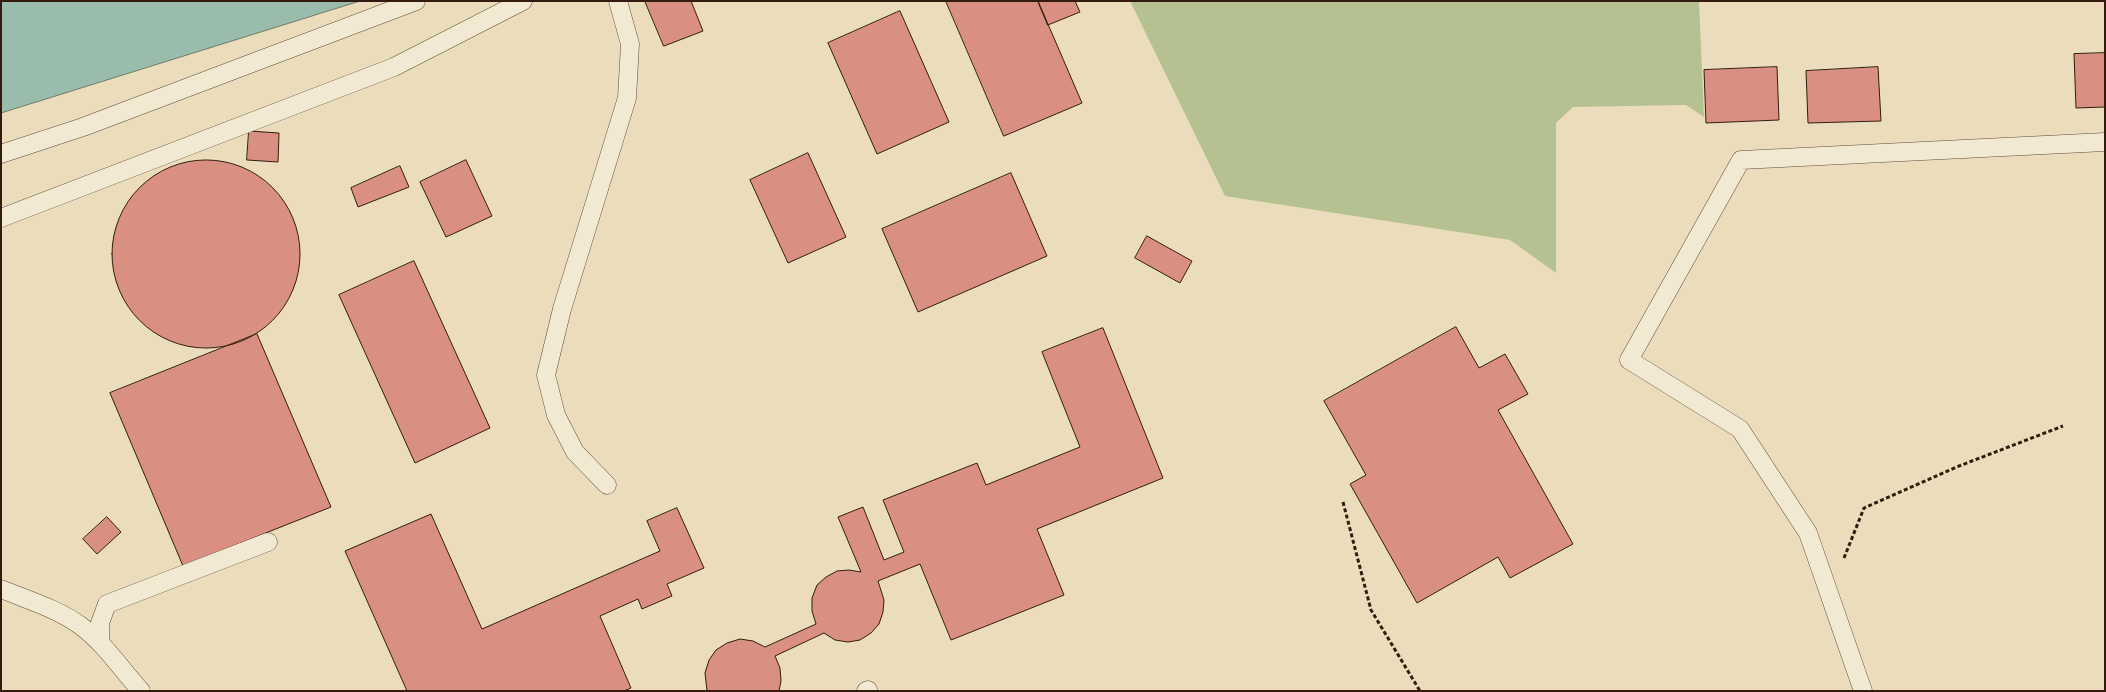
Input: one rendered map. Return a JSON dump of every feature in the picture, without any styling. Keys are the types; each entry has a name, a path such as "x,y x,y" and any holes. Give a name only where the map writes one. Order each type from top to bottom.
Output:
{"lane":[{"path":"1,154 83,127 416,1"},
{"path":"1,218 394,67 523,1"},
{"path":"606,484 575,452 556,415 546,374 562,310 627,98 630,44 618,1"},
{"path":"1863,691 1808,533 1740,429 1629,360 1741,160 2105,142"},
{"path":"100,642 100,623 107,604 268,542"},
{"path":"1,589 53,610 81,625 100,642 141,691"}],"path":[{"path":"1843,559 1864,508 1959,466 2063,426"},
{"path":"1344,502 1371,610 1420,691"}],"shaded area":[{"path":"1,1 360,1 1,113"},
{"path":"1130,1 1699,1 1704,117 1686,105 1573,107 1556,123 1556,273 1510,240 1225,196"}],"building":[{"path":"645,1 691,1 703,31 664,46"},
{"path":"946,1 1038,1 1082,103 1004,136"},
{"path":"1038,1 1075,1 1080,12 1048,25"},
{"path":"900,11 949,122 877,154 828,43"},
{"path":"2105,53 2105,107 2076,108 2074,54"},
{"path":"1777,67 1779,120 1706,123 1704,70"},
{"path":"1878,67 1881,121 1808,123 1806,71"},
{"path":"249,131 279,133 278,162 247,160"},
{"path":"808,153 846,237 788,263 750,180"},
{"path":"197,160 215,160 242,167 273,187 293,218 300,245 300,263 293,290 273,321 242,341 215,348 197,348 179,344 162,337 146,327 133,314 123,298 116,281 112,263 112,245 116,227 123,210 133,194 146,181 162,171 179,164"},
{"path":"466,160 492,216 446,237 420,182"},
{"path":"400,166 409,187 358,207 351,188"},
{"path":"1011,173 1047,256 918,312 882,229"},
{"path":"1147,236 1192,261 1180,283 1135,258"},
{"path":"414,261 490,428 415,463 339,295"},
{"path":"1456,327 1479,368 1505,354 1528,394 1498,410 1573,544 1510,578 1498,557 1417,603 1350,484 1366,475 1324,401"},
{"path":"1103,328 1163,478 1037,529 1064,595 951,640 920,564 878,581 884,600 883,612 879,624 871,633 860,640 848,642 835,640 824,633 775,656 780,668 781,681 779,691 707,691 705,673 709,660 716,650 727,643 740,639 753,641 765,647 816,624 812,611 812,598 817,585 837,571 861,572 838,517 863,507 884,560 904,552 883,500 977,463 986,485 1080,447 1042,352"},
{"path":"257,334 331,507 183,566 110,393"},
{"path":"677,508 704,568 667,584 672,596 642,609 638,599 600,616 631,688 624,691 407,691 345,551 431,514 482,629 660,551 647,521"},
{"path":"107,517 121,532 97,554 83,539"}]}
